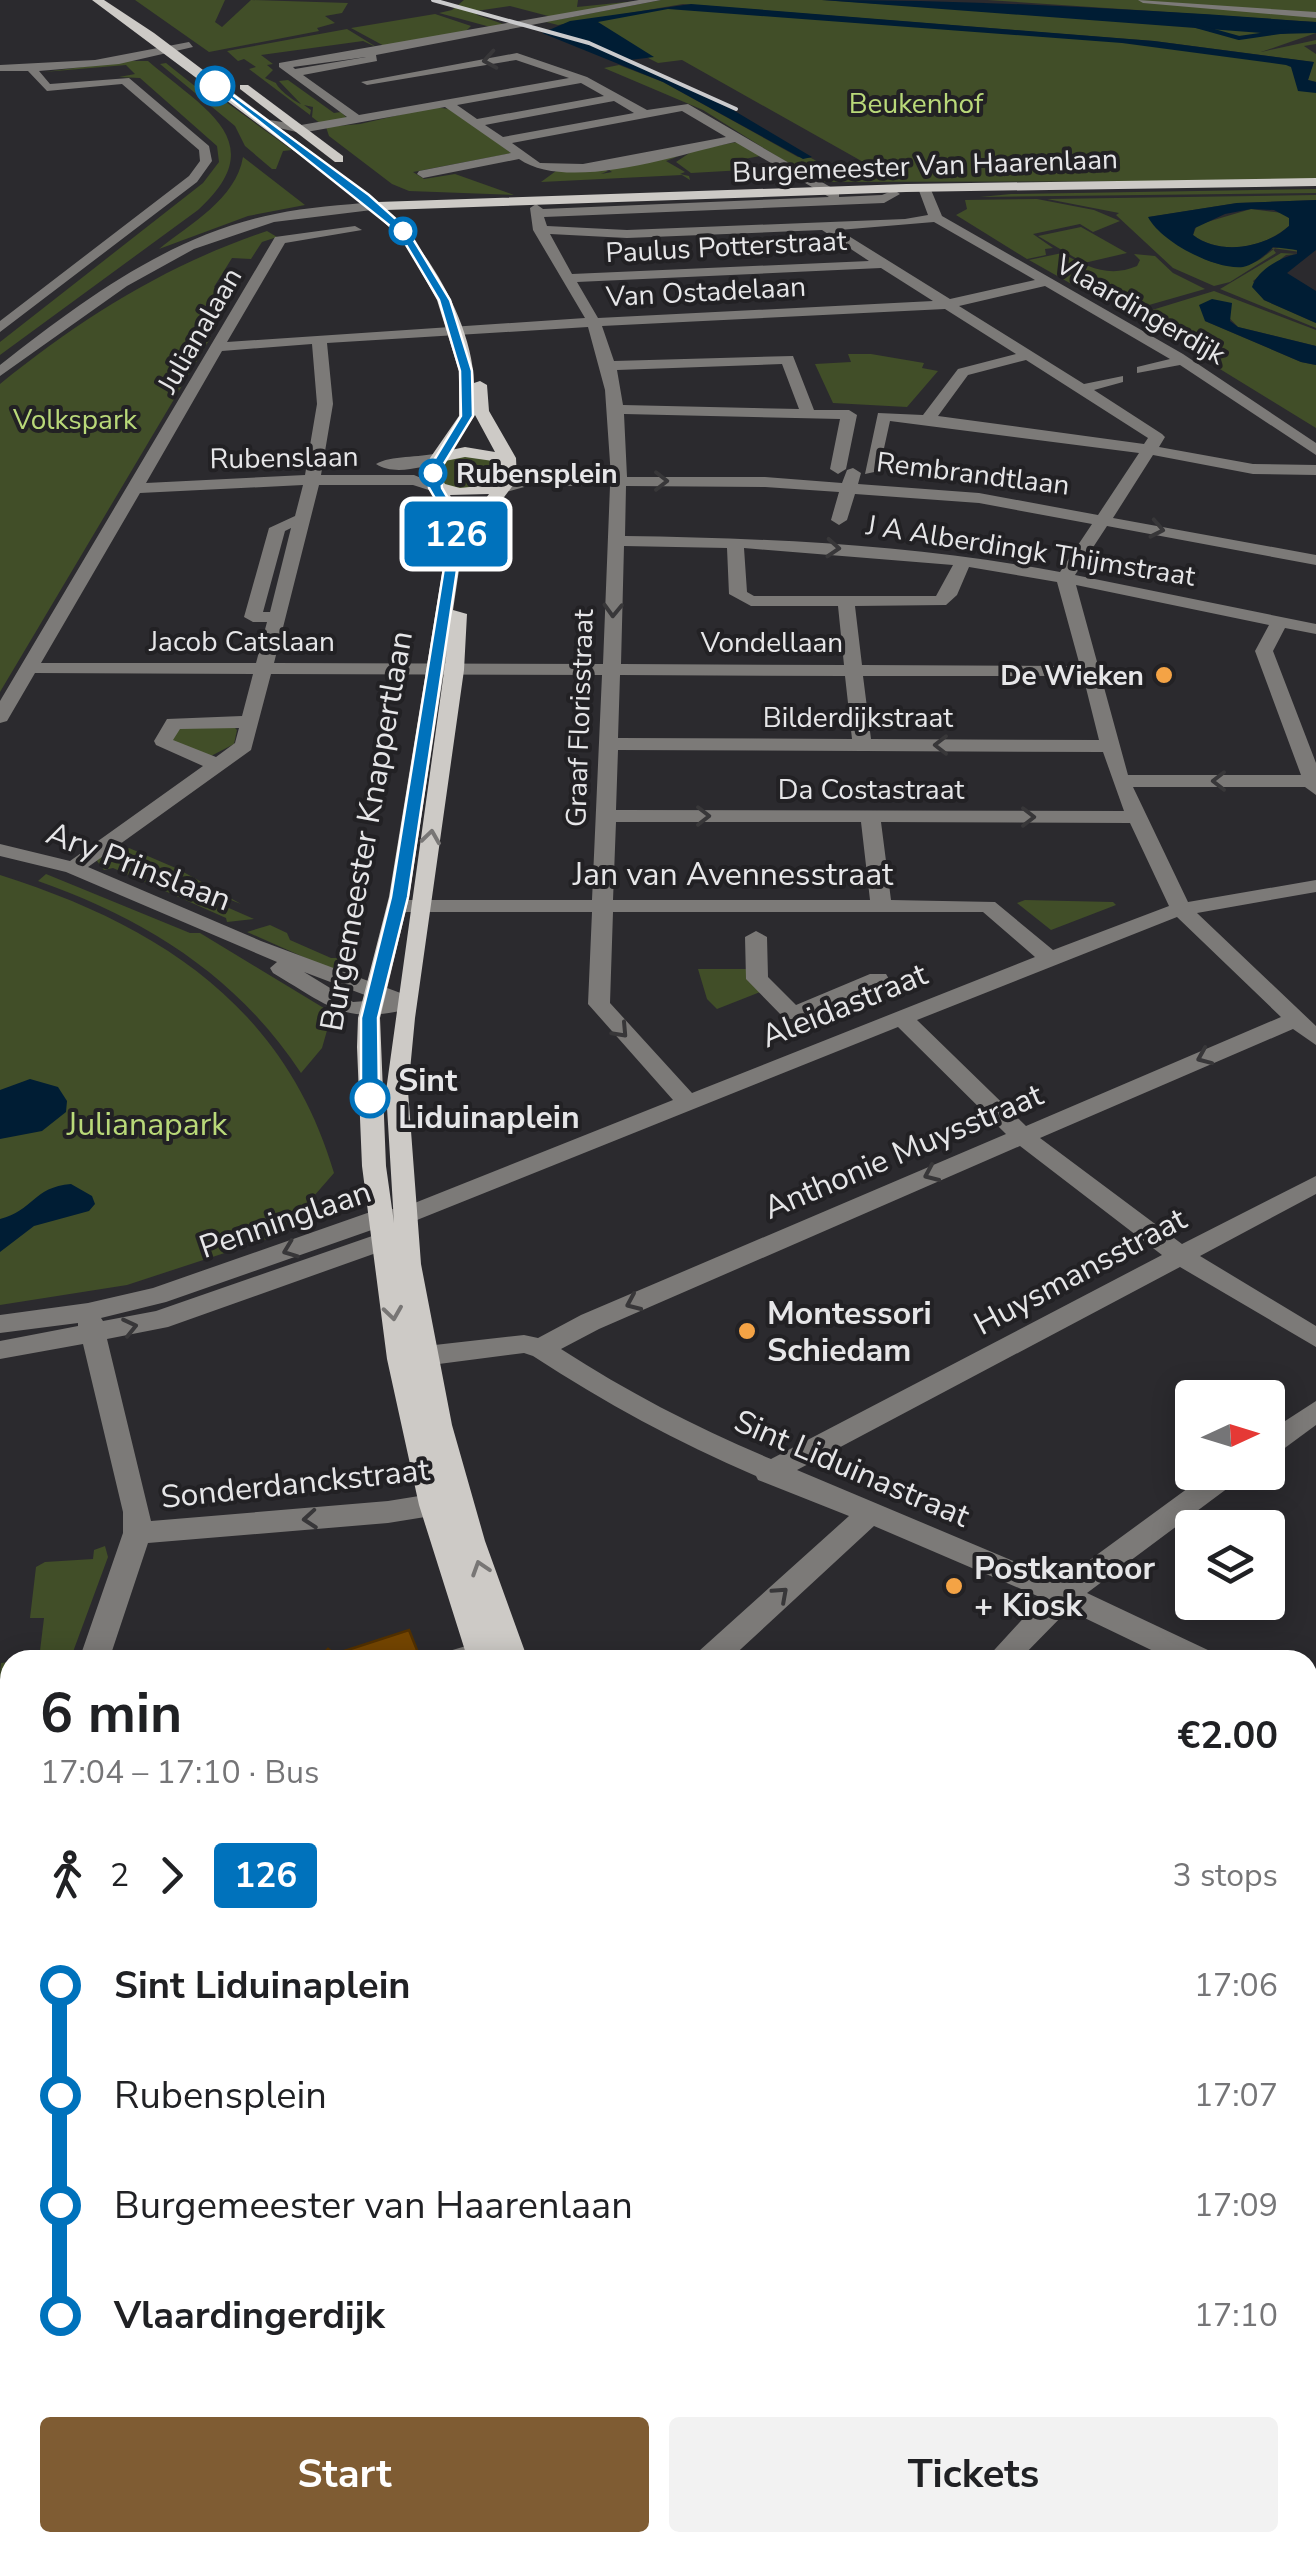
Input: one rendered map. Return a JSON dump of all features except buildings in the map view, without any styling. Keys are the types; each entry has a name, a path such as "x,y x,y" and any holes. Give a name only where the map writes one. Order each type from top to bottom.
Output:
{"main road":[{"path":"97,0 263,123 388,209"},
{"path":"120,0 202,54"},
{"path":"236,80 302,129 431,252 460,331 480,370 481,412 508,458 509,480 502,488 460,493 436,488 433,476 438,458 462,428 468,408 460,331"},
{"name":"Burgemeester Van Haarenlaan","path":"827,190 1316,184"},
{"name":"Burgemeester Van Haarenlaan","path":"827,190 894,194 925,191"},
{"name":"Burgemeester Van Haarenlaan","path":"388,209 536,207"},
{"path":"438,458 466,452 508,458"},
{"name":"Burgemeester Knappertlaan","path":"390,1224 397,1092 421,906 456,528 436,488"},
{"name":"Burgemeester Knappertlaan","path":"473,1650 446,1503 412,1357 370,1098 373,1002 398,906 456,628 471,534 502,488"},
{"name":"Burgemeester Knappertlaan","path":"446,1503 509,1650"}],"street":[{"path":"357,120 283,65 656,0"},
{"path":"1143,0 1316,15"},
{"path":"6,68 188,45"},
{"path":"293,73 373,59 369,53"},
{"path":"368,82 514,56 583,79 645,114"},
{"path":"344,64 381,91"},
{"path":"0,328 193,179 206,161 205,149 130,82 112,80 46,88 31,67"},
{"path":"263,123 302,129 583,79"},
{"path":"474,123 617,97"},
{"path":"394,101 408,110"},
{"path":"448,104 536,166 574,170 738,138"},
{"path":"501,141 688,108 827,190"},
{"path":"424,174 522,155"},
{"path":"486,162 505,173"},
{"name":"Burgemeester Van Haarenlaan","path":"827,190 540,197 536,207 884,199 894,194"},
{"path":"540,230 627,234 904,223 936,218 925,191"},
{"name":"Graaf Florisstraat","path":"536,207 540,230 594,322 611,366 617,410 599,1004 687,1102"},
{"path":"0,372 108,293 179,254 258,221 388,209"},
{"name":"Vlaardingerdijk","path":"936,218 1182,360 1270,415 1316,450"},
{"path":"824,226 1157,437 1066,578 1109,746 1120,780 1181,909 1316,1038"},
{"name":"Julianalaan","path":"0,716 280,240 355,230"},
{"name":"Paulus Potterstraat","path":"570,278 884,264"},
{"name":"Van Ostadelaan","path":"216,350 594,322 944,305 1044,282"},
{"path":"72,868 244,746 313,472 324,404 320,342"},
{"path":"928,419 964,372 1024,356"},
{"path":"611,366 788,358 808,413"},
{"path":"1142,370 1182,360"},
{"path":"1079,390 1118,380"},
{"path":"617,410 849,414 853,474"},
{"path":"839,520 853,474 883,416 1150,450 1283,475 1316,470"},
{"name":"Rubenslaan","path":"134,488 415,464 438,458"},
{"name":"Rembrandtlaan","path":"508,458 618,473"},
{"name":"Rubenslaan","path":"144,472 313,472 414,480 436,488"},
{"name":"Rembrandtlaan","path":"502,488 528,480 618,473 853,474 1064,494"},
{"name":"Rembrandtlaan","path":"853,474 1316,560"},
{"path":"1244,528 1316,542"},
{"name":"J A Alberdingk Thijmstraat","path":"616,541 848,548 962,561 1316,629"},
{"path":"736,542 742,599 940,601 948,595 962,561"},
{"path":"846,602 862,745"},
{"path":"1120,780 1315,784 1264,651 1279,622"},
{"name":"Jacob Catslaan","path":"29,668 445,670"},
{"name":"Vondellaan","path":"445,670 1090,671"},
{"path":"1288,712 1316,713"},
{"path":"218,766 163,741 174,723 250,722"},
{"name":"Bilderdijkstraat","path":"607,744 1109,746"},
{"name":"Da Costastraat","path":"606,816 1137,817"},
{"path":"870,816 881,906"},
{"name":"Ary Prinslaan","path":"0,850 72,868 253,946 297,980 349,1009 373,1002 406,1003"},
{"name":"Aleidastraat","path":"390,1224 687,1102 1181,909 1316,886"},
{"name":"Jan van Avennesstraat","path":"398,906 603,906 756,922 881,906 988,906 1050,958"},
{"path":"756,922 757,979 793,1014 878,978"},
{"path":"901,1017 1021,1134 1179,1256 1316,1338"},
{"name":"Anthonie Muysstraat","path":"541,1348 590,1322 1021,1134 1294,1020"},
{"name":"Huysmansstraat","path":"768,1473 1316,1184"},
{"name":"Penninglaan","path":"0,1324 159,1320 390,1224"},
{"path":"90,1324 136,1512 137,1533 97,1650"},
{"name":"Penninglaan","path":"0,1350 90,1324"},
{"path":"412,1357 524,1344 541,1348"},
{"name":"Sint Liduinastraat","path":"541,1348 615,1397 768,1473 1064,1596 1179,1650"},
{"path":"1285,1434 1316,1411"},
{"path":"1010,1650 1064,1596 1206,1490"},
{"name":"Sonderdanckstraat","path":"137,1533 446,1503"},
{"path":"720,1650 868,1515"}],"green space":[{"path":"135,0 225,0 215,22 222,27 251,0 348,3 342,13 325,16 335,23 317,28 319,31 209,52"},
{"path":"464,0 578,0 577,7 646,0 552,17 510,6 476,11 477,15 509,26 494,28 439,13 452,10"},
{"path":"661,0 822,0 1316,33 1261,52 1316,40 1316,44 1304,46 1316,54 1316,82 1308,80 1313,62 1154,41 683,4 558,25 546,22"},
{"path":"987,0 1316,0 1316,22"},
{"name":"Beukenhof","path":"668,8 1134,43 1291,64 1316,89 1316,181 819,182 810,175 865,163 682,60 658,63 590,20"},
{"path":"435,14 471,26 465,32 386,47 351,28"},
{"path":"347,29 378,48 363,41 261,55 273,64 267,65 273,70 265,78 291,98 301,104 279,81 288,80 347,118 321,124 312,117 313,107 304,105 311,110 310,115 249,69 256,67 244,59 238,61 227,51"},
{"path":"148,61 208,111 222,127 230,145 230,164 220,186 198,210 0,355 0,342 203,183 219,162 217,146 140,78 119,77 135,74 126,65 44,72"},
{"path":"166,63 201,91 208,89 292,150 283,151 276,169 272,169 245,146 235,126 160,64"},
{"path":"619,65 663,82 798,157 824,165 799,170 703,110 604,68"},
{"path":"434,107 449,109 512,153 413,172 424,179 455,174 514,195 409,191 392,184 329,136 326,127 360,124"},
{"path":"737,142 760,156 734,161 744,170 691,173 676,162 694,150"},
{"path":"679,156 666,161 685,172 680,174 689,176 690,180 682,175 541,182 556,171 608,171 601,174 612,172 606,168"},
{"path":"243,157 305,205 248,216 159,249 222,198 239,172"},
{"path":"1316,189 1316,193 980,197 1011,194"},
{"path":"1316,195 1316,200 1237,203 1149,217 1192,253 1219,264 1246,265 1273,250 1276,253 1230,282 1214,286 1173,268 1116,215 1119,213 1047,199"},
{"path":"1037,199 1094,210 1120,221 1093,232 1080,224 1033,234 1053,248 1045,249 1046,255 1027,259 956,215 967,209 965,200"},
{"path":"1251,209 1283,213 1289,218 1289,226 1267,240 1242,247 1216,246 1193,235 1197,225"},
{"path":"1081,227 1127,253 1084,263 1038,236"},
{"name":"Volkspark","path":"267,231 277,237 262,242 251,259 232,258 214,287 232,291 205,336 211,337 0,692 0,384 127,295 194,260"},
{"path":"1062,253 1108,271 1137,266 1140,260 1134,254 1155,256 1173,273 1205,289 1142,307 1084,284 1075,286 1029,260"},
{"path":"1281,253 1297,254 1286,255 1253,281 1264,300 1316,323 1316,328 1220,289"},
{"path":"1214,291 1316,330 1316,346 1238,327 1213,301 1205,321 1316,365 1316,428 1202,358 1152,310"},
{"path":"848,354 924,363 922,368 938,371 907,407 833,403 815,364 851,362"},
{"name":"Rubensplein","path":"454,455 499,458 503,472 500,484 481,491 442,487 443,464"},
{"path":"180,727 237,730 234,744 211,756 170,741"},
{"path":"129,848 178,869 241,904 120,856"},
{"path":"98,856 254,919 227,922 226,918 113,868 104,870"},
{"path":"46,874 190,933 200,933 332,1013 322,1048 301,1073 248,1007 186,955 116,913 38,881"},
{"name":"Julianapark","path":"0,875 112,919 162,947 208,980 248,1019 283,1063 312,1114 334,1173 280,1235 250,1245 241,1237 246,1246 127,1285 0,1305"},
{"path":"1025,900 1116,905 1051,930 1017,903"},
{"path":"270,925 287,933 290,940 331,958 346,958 343,971 247,932"},
{"path":"698,969 753,969 748,981 765,990 717,1009 707,999"},
{"path":"105,1546 108,1557 74,1650 40,1650 44,1618 30,1618 36,1567 45,1562 93,1559 94,1550"}],"water":[{"path":"822,0 1008,4 1316,22 1316,33 1277,34"},
{"path":"691,4 1154,41 1314,62 1308,80 1316,82 1316,93 1298,91 1291,67 1286,65 1122,43 668,9 598,22 654,57 630,60 733,110 812,157 803,159 663,82 542,33 570,21"},
{"path":"1316,200 1316,250 1287,273 1316,291 1316,323 1264,300 1252,287 1264,270 1297,254 1297,250 1273,247 1256,261 1231,267 1176,245 1148,217 1237,203","holes":["1274,210 1289,218 1289,226 1268,240 1229,247 1216,246 1193,235 1195,228 1225,214"]},
{"path":"1212,299 1232,303 1230,321 1238,327 1316,346 1316,365 1205,321 1199,305"},
{"path":"30,1079 58,1087 67,1101 66,1112 42,1131 0,1139 0,1090"},
{"path":"71,1184 92,1196 95,1204 89,1211 34,1226 0,1252 0,1219 20,1211 49,1190"}],"waterway":[{"path":"1193,19 1196,26 1239,38 1287,31"}],"railway":[{"path":"433,0 589,43 736,109"}],"bus line":[{"name":"126","path":"215,86 365,197 404,232 436,282 466,371 467,416 434,470 433,480 453,519 456,537 400,897 369,1018 370,1098"}],"place":[{"name":"Rubensplein","path":"433,473"},
{"name":"De Wieken","path":"1164,675"},
{"name":"Sint Liduinaplein","path":"370,1098"},
{"name":"Montessori Schiedam","path":"747,1331"},
{"name":"Postkantoor + Kiosk","path":"954,1586"}]}
